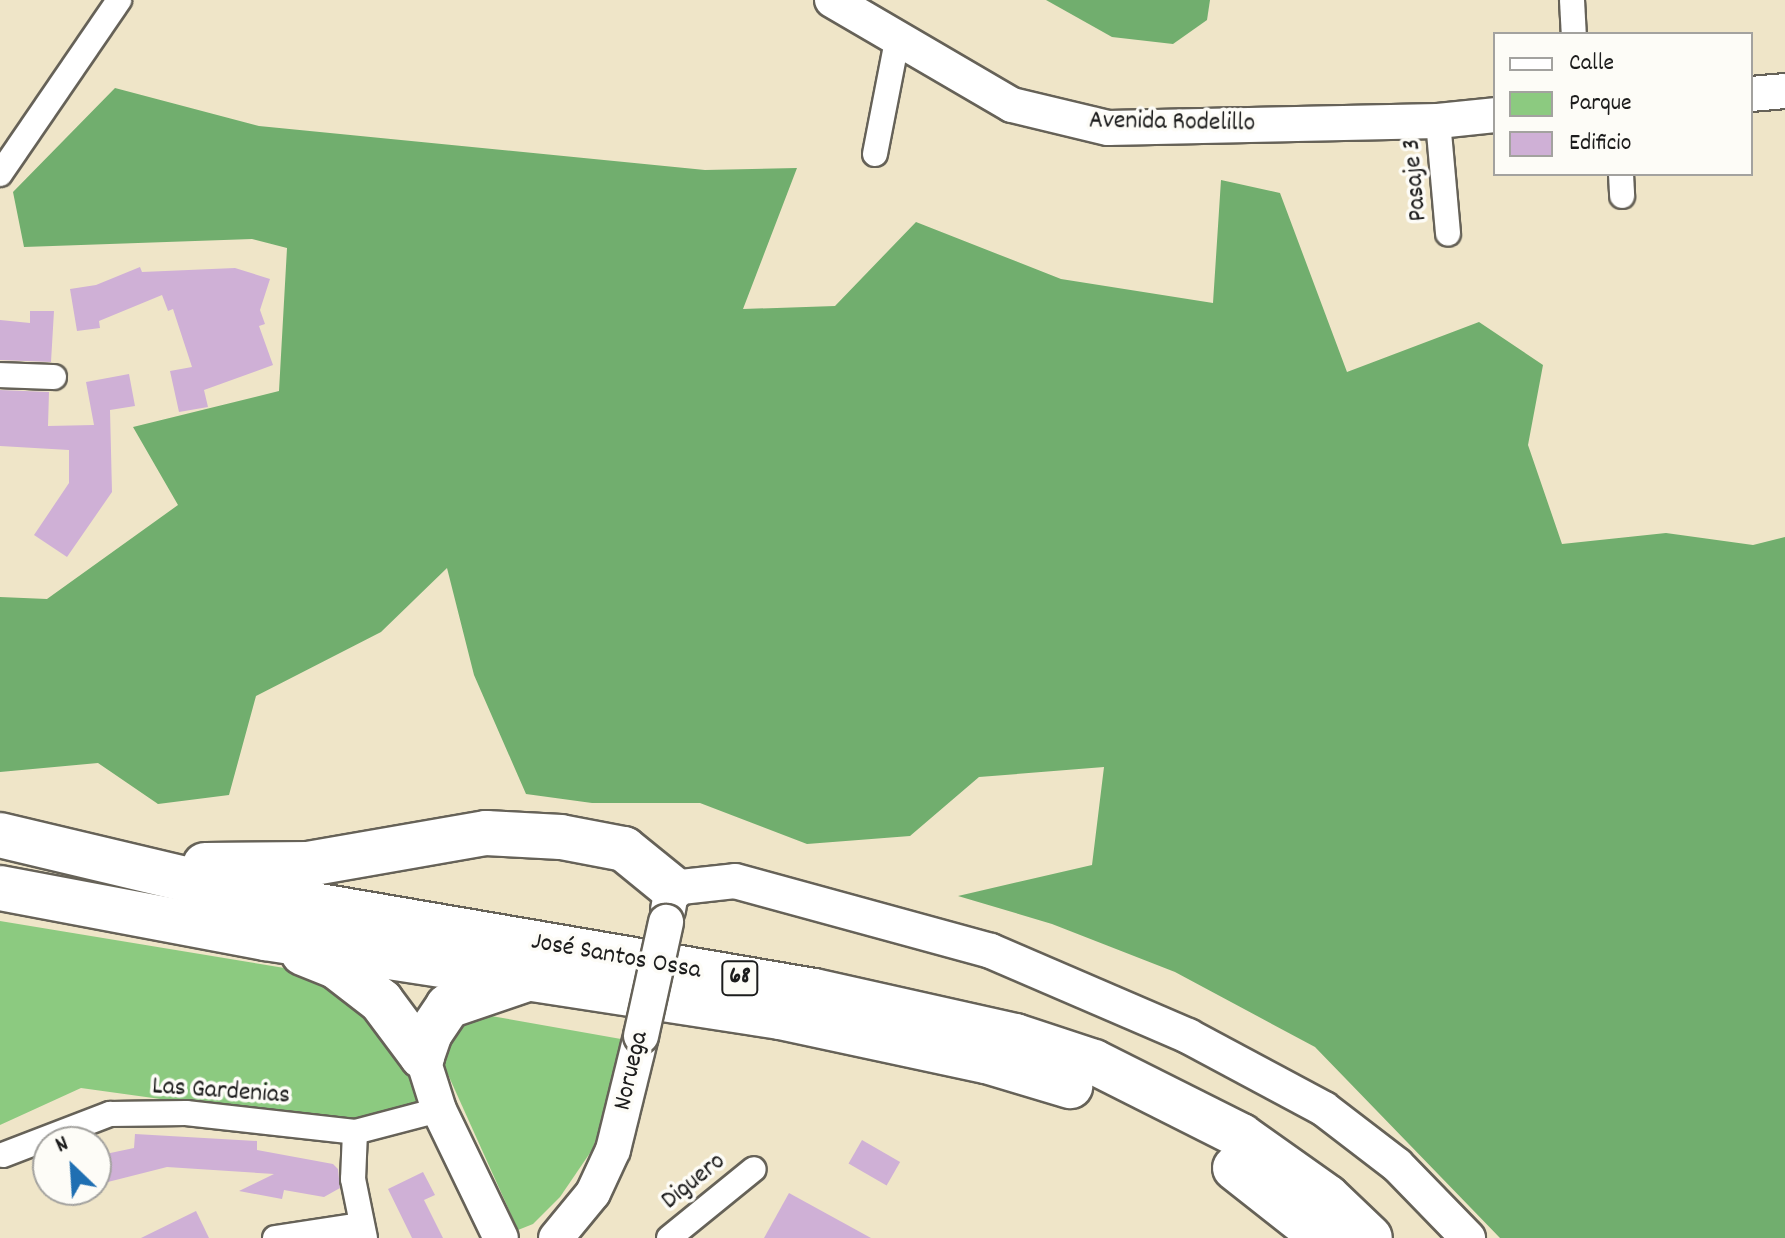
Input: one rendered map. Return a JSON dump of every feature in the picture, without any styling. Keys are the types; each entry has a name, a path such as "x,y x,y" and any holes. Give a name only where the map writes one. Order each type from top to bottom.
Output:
{"highway":[{"path":"58,851 146,863 308,864 486,833 561,837 624,849 669,905"},
{"name":"José Santos Ossa","path":"0,835 244,893 814,991 1015,1036 1094,1062 1241,1136 1327,1197 1370,1238"},
{"name":"José Santos Ossa","path":"0,888 265,938 535,976 780,1017 1038,1075 1185,1137 1274,1196 1324,1238"},
{"path":"265,938 337,967 381,1001 422,1056"},
{"path":"422,1056 430,1033 448,1006 535,976"}],"street":[{"path":"0,174 119,0"},
{"name":"Avenida Rodelillo","path":"832,0 897,41 1012,105 1108,128 1438,121 1493,115"},
{"path":"1572,0 1574,32"},
{"path":"875,154 897,41"},
{"path":"1753,94 1785,91"},
{"name":"Pasaje 3","path":"1438,121 1448,234"},
{"path":"0,375 54,377"},
{"path":"669,905 735,881 832,905 991,951 1132,1011 1324,1109 1397,1165 1468,1238"},
{"name":"Noruega","path":"556,1238 593,1193 613,1150 669,905"},
{"path":"422,1056 439,1110 501,1238"},
{"name":"Las Gardenias","path":"3,1155 110,1114 186,1113 355,1132 439,1110"},
{"path":"275,1238 362,1231 355,1132"},
{"name":"Diguero","path":"669,1238 754,1169"}],"green space":[{"path":"1046,0 1210,0 1207,20 1173,44 1112,37"},
{"path":"115,88 259,126 705,170 797,168 743,309 835,306 916,222 1061,279 1213,303 1221,180 1280,193 1347,372 1479,322 1543,365 1528,445 1562,544 1666,533 1753,545 1785,537 1785,1238 1500,1238 1315,1047 1175,972 1052,924 958,896 1092,865 1104,767 979,777 910,836 807,844 700,803 592,803 526,794 474,675 447,568 381,632 256,696 229,795 158,804 98,763 0,772 0,597 47,599 178,505 133,427 279,391 287,248 252,239 24,247 13,192"},
{"path":"0,921 321,974 379,1005 426,1104 355,1126 81,1088 0,1125"},
{"path":"463,1011 621,1039 611,1099 592,1150 560,1197 533,1224 518,1230 441,1059"}],"building":[{"path":"140,267 142,272 235,268 270,279 260,310 265,324 259,326 273,365 204,390 208,407 179,412 170,371 192,367 173,309 168,311 162,295 99,321 100,328 77,331 70,289 96,285"},
{"path":"30,311 54,311 51,362 0,360 0,320 30,323"},
{"path":"129,374 135,406 110,410 112,492 67,557 34,535 69,483 69,450 0,446 0,390 49,392 48,426 94,425 86,382"},
{"path":"135,1134 257,1141 257,1150 333,1164 338,1169 340,1188 324,1197 284,1190 282,1199 239,1191 274,1174 167,1167 112,1181 112,1153 134,1148"},
{"path":"862,1140 900,1162 887,1185 848,1163"},
{"path":"423,1172 435,1195 424,1200 443,1238 412,1238 388,1189"},
{"path":"789,1193 871,1238 764,1238"},
{"path":"196,1211 209,1238 141,1238"}]}
